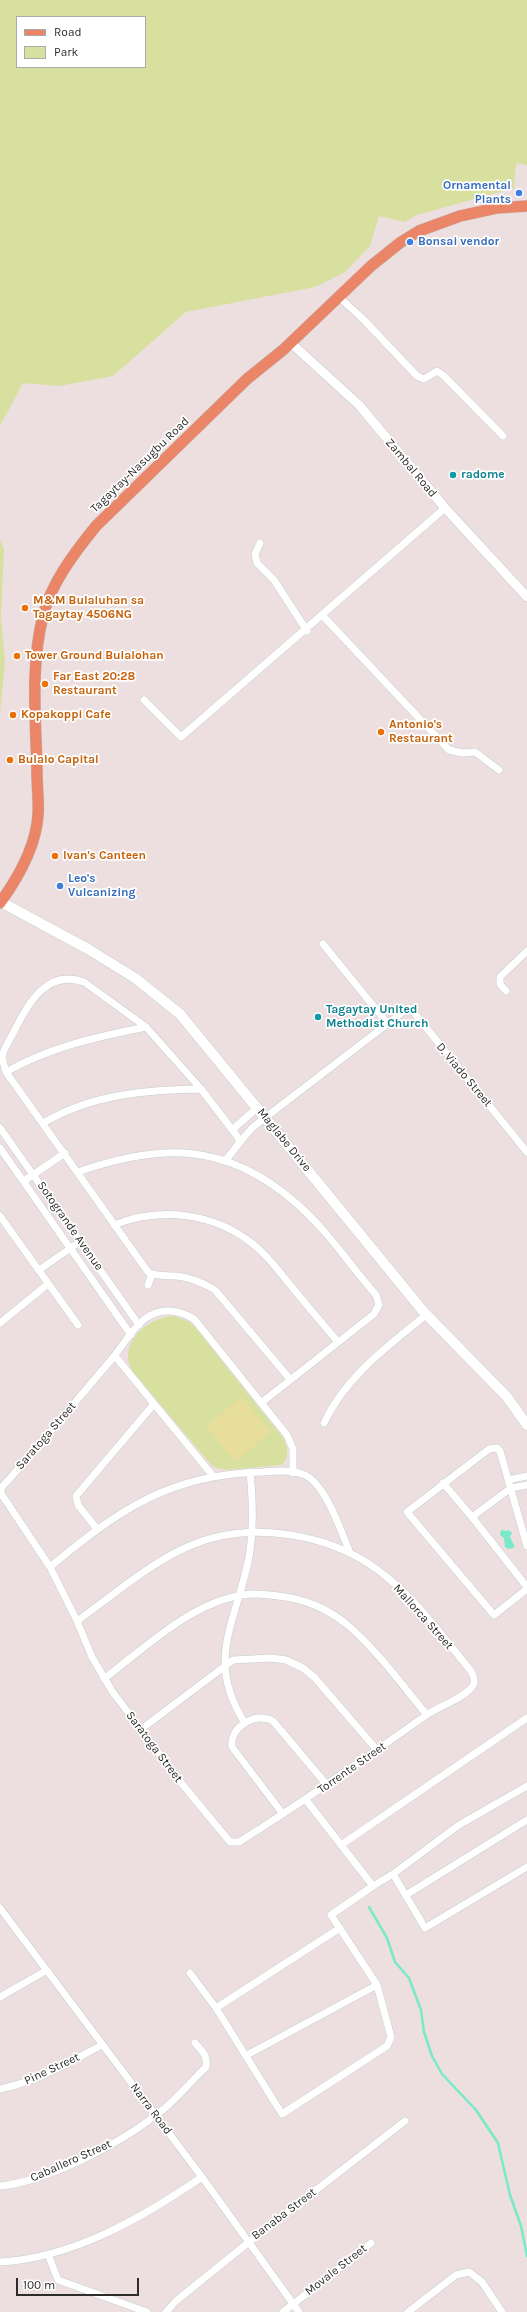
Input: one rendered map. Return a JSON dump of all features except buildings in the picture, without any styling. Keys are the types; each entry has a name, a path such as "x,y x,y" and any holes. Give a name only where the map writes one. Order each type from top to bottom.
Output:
{"main road":[{"name":"Tagaytay-Nasugbu Road","path":"0,903 17,877 29,852 38,815 36,666 43,615 56,584 81,544 96,526 247,379 291,343 371,266 400,242 419,231 460,216 497,208 527,206"},
{"name":"Maglabe Drive","path":"0,903 88,949 135,978 180,1014 426,1315 507,1397 527,1425"}],"street":[{"path":"339,297 364,320 417,376 424,379 436,371 444,376 503,436"},
{"name":"Zambal Road","path":"291,343 359,405 446,508 525,591"},
{"path":"144,700 181,737 307,630 446,508"},
{"path":"260,543 255,554 257,563 274,580 307,630"},
{"path":"323,616 449,750 462,754 475,752 499,770"},
{"path":"323,944 388,1024"},
{"path":"506,991 500,984 500,978 527,952"},
{"path":"240,1142 233,1129 201,1089 146,1027 84,982 74,978 62,978 51,981 34,998 4,1050 2,1058 6,1072 65,1153 141,1264 152,1274 186,1277 205,1284 215,1290 290,1380"},
{"name":"D. Viado Street","path":"226,1160 253,1127 388,1024 406,1008 411,1009 527,1152"},
{"path":"6,1072 58,1047 146,1027"},
{"path":"43,1123 78,1106 126,1093 201,1089"},
{"path":"233,1129 257,1108"},
{"name":"Sotogrande Avenue","path":"0,1128 139,1325"},
{"name":"Sotogrande Avenue","path":"0,1148 131,1335"},
{"path":"78,1172 119,1158 162,1152 183,1152 226,1160 263,1180 297,1204 376,1295 379,1305 378,1310 261,1402"},
{"path":"24,1181 65,1153"},
{"path":"114,1225 134,1218 175,1214 213,1222 241,1235 269,1260 338,1342"},
{"path":"0,1216 78,1325"},
{"path":"39,1270 80,1242"},
{"path":"148,1285 152,1274"},
{"path":"0,1323 48,1284"},
{"name":"Saratoga Street","path":"226,1839 140,1730 104,1679 92,1657 77,1621 50,1567 0,1492 2,1486 115,1356 139,1325 153,1314 165,1311 176,1311 194,1319 261,1402 291,1442 292,1473"},
{"path":"324,1424 333,1403 361,1369 426,1315"},
{"path":"115,1356 212,1476"},
{"path":"97,1529 78,1505 76,1496 154,1404"},
{"path":"443,1483 472,1517 527,1588 494,1615 453,1563 408,1512 443,1483 493,1448 500,1451 527,1546"},
{"path":"50,1567 97,1529 158,1492 186,1481 212,1476 250,1472 292,1473 309,1477 317,1484 323,1493 350,1553"},
{"path":"245,1723 228,1690 224,1665 226,1638 240,1595 253,1532 250,1472"},
{"path":"508,1480 527,1476"},
{"path":"472,1517 511,1488 527,1485"},
{"name":"Mallorca Street","path":"77,1621 150,1568 180,1551 205,1541 253,1532 302,1538 350,1553 388,1578 407,1595 471,1671 475,1680 474,1684"},
{"path":"104,1679 193,1613 207,1606 240,1595 256,1594 291,1598 306,1602 338,1618 360,1636 427,1715"},
{"path":"140,1730 224,1665 233,1660 272,1658 286,1660 303,1668 328,1692 377,1750"},
{"name":"Torrente Street","path":"226,1839 234,1843 239,1842 306,1800 427,1715 468,1691 474,1684"},
{"path":"283,1814 232,1747 232,1738 245,1723 261,1717 273,1722 327,1785"},
{"path":"341,1845 527,1718"},
{"path":"190,1973 216,2008 247,2055 282,2114 387,2046 391,2037 377,1985 332,1915 393,1874 459,1825 527,1786"},
{"path":"306,1800 373,1886"},
{"path":"406,1895 527,1820"},
{"path":"393,1874 426,1928 527,1868"},
{"name":"Narra Road","path":"0,1908 202,2178 299,2312"},
{"path":"216,2008 340,1928"},
{"path":"0,1997 47,1970"},
{"path":"247,2055 377,1985"},
{"name":"Caballero Street","path":"0,2186 20,2184 72,2164 102,2150 156,2116 206,2067 205,2055 195,2043"},
{"name":"Pine Street","path":"0,2089 15,2086 56,2070 102,2045"},
{"name":"Banaba Street","path":"166,2312 249,2242 406,2122"},
{"path":"0,2262 48,2254 65,2249 134,2220 202,2178"},
{"name":"Movale Street","path":"283,2312 371,2243"},
{"path":"48,2254 58,2280 147,2312"},
{"path":"408,2312 456,2275 469,2272 482,2282 502,2312"}],"green space":[{"path":"0,0 527,0 527,165 516,163 514,188 417,215 404,222 379,216 370,246 345,272 315,287 186,312 113,376 59,386 23,383 0,426"},
{"path":"0,540 4,549 1,617 5,663 0,714"},
{"path":"173,1316 188,1321 195,1327 284,1439 287,1456 281,1465 226,1470 213,1467 134,1373 129,1363 128,1353 131,1343 144,1327 163,1318"}],"shaded area":[{"path":"242,1397 271,1432 235,1462 206,1426"},
{"path":"501,1530 509,1530 512,1533 510,1537 515,1547 509,1549 505,1547 504,1538 500,1535"}],"waterway":[{"path":"369,1907 387,1938 395,1962 409,1978 421,2010 424,2032 432,2056 442,2074 476,2110 498,2143 510,2195 521,2226 527,2256"}],"place":[{"name":"Ornamental Plants","path":"519,193"},
{"name":"Bonsai vendor","path":"410,242"},
{"name":"radome","path":"453,475"},
{"name":"M&M Bulaluhan sa Tagaytay 4506NG","path":"25,608"},
{"name":"Tower Ground Bulalohan","path":"17,656"},
{"name":"Far East 20:28 Restaurant","path":"45,684"},
{"name":"Kopakoppi Cafe","path":"13,715"},
{"name":"Antonio's Restaurant","path":"381,732"},
{"name":"Bulalo Capital","path":"10,760"},
{"name":"Ivan's Canteen","path":"55,856"},
{"name":"Leo's Vulcanizing","path":"60,886"},
{"name":"Tagaytay United Methodist Church","path":"318,1017"}]}
